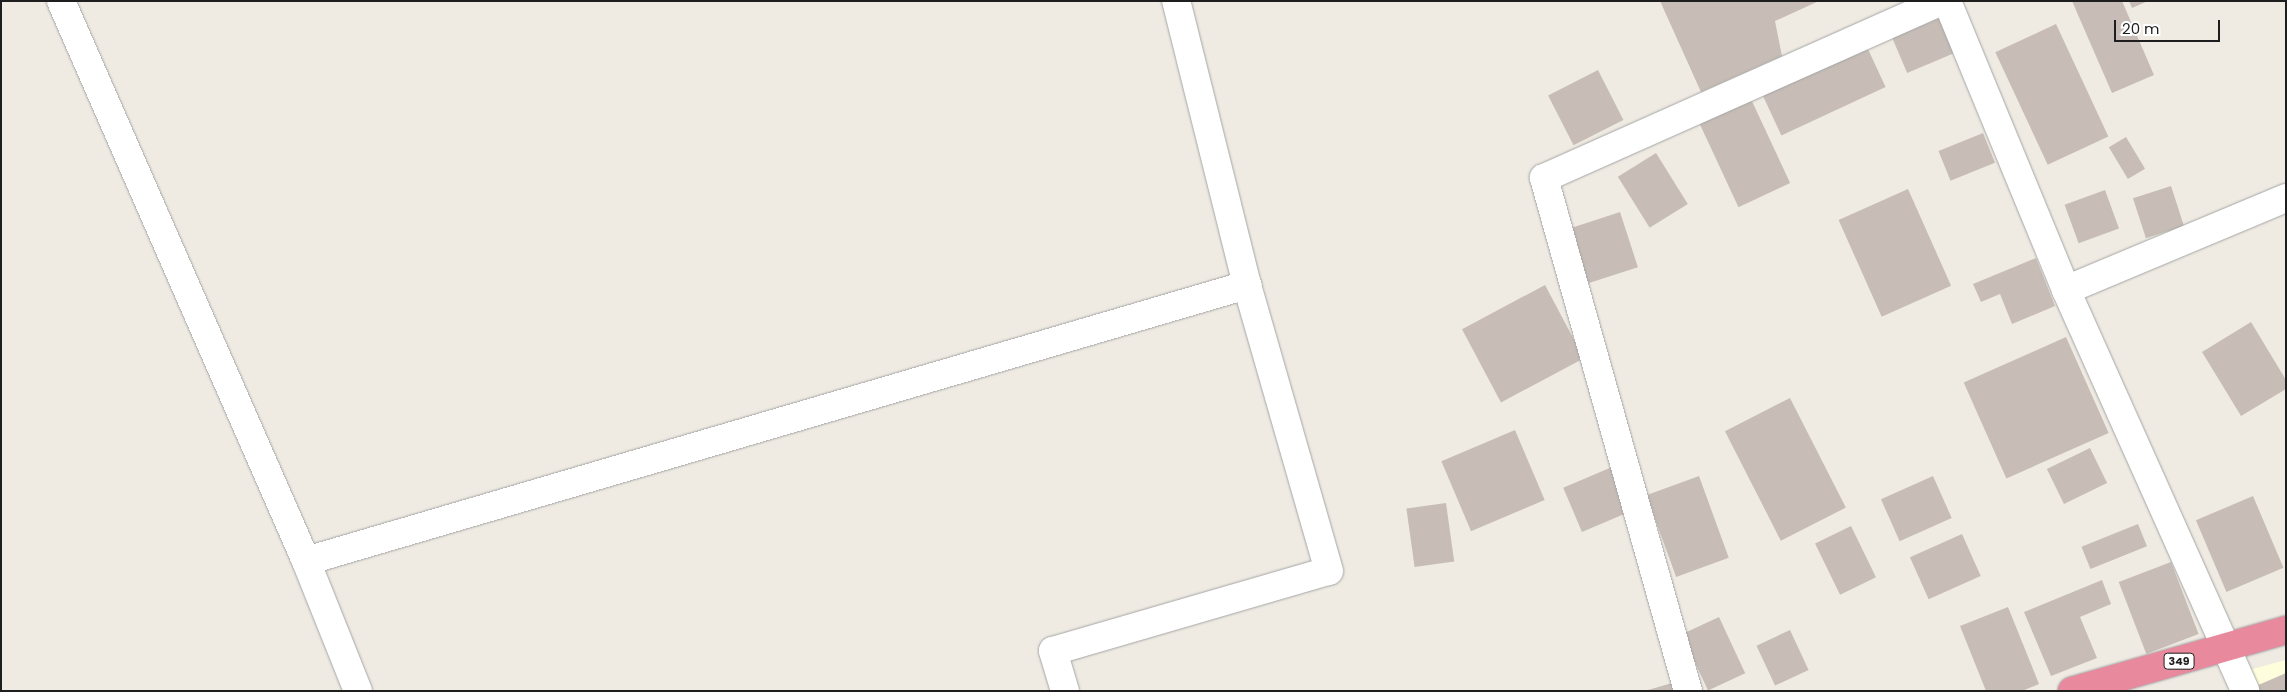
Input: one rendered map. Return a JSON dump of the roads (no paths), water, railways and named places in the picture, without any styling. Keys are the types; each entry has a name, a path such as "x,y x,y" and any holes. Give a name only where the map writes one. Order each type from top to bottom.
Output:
{"highway":[{"name":"349","path":"2072,691 2286,630"}],"street":[{"path":"61,1 306,561 358,691"},
{"path":"1064,691 1053,651 1329,571 1247,286 1176,1"},
{"path":"1688,691 1544,178 1941,1"},
{"path":"1947,1 2066,290 2245,691"},
{"path":"2066,290 2286,198"},
{"path":"306,561 1247,286"}]}
